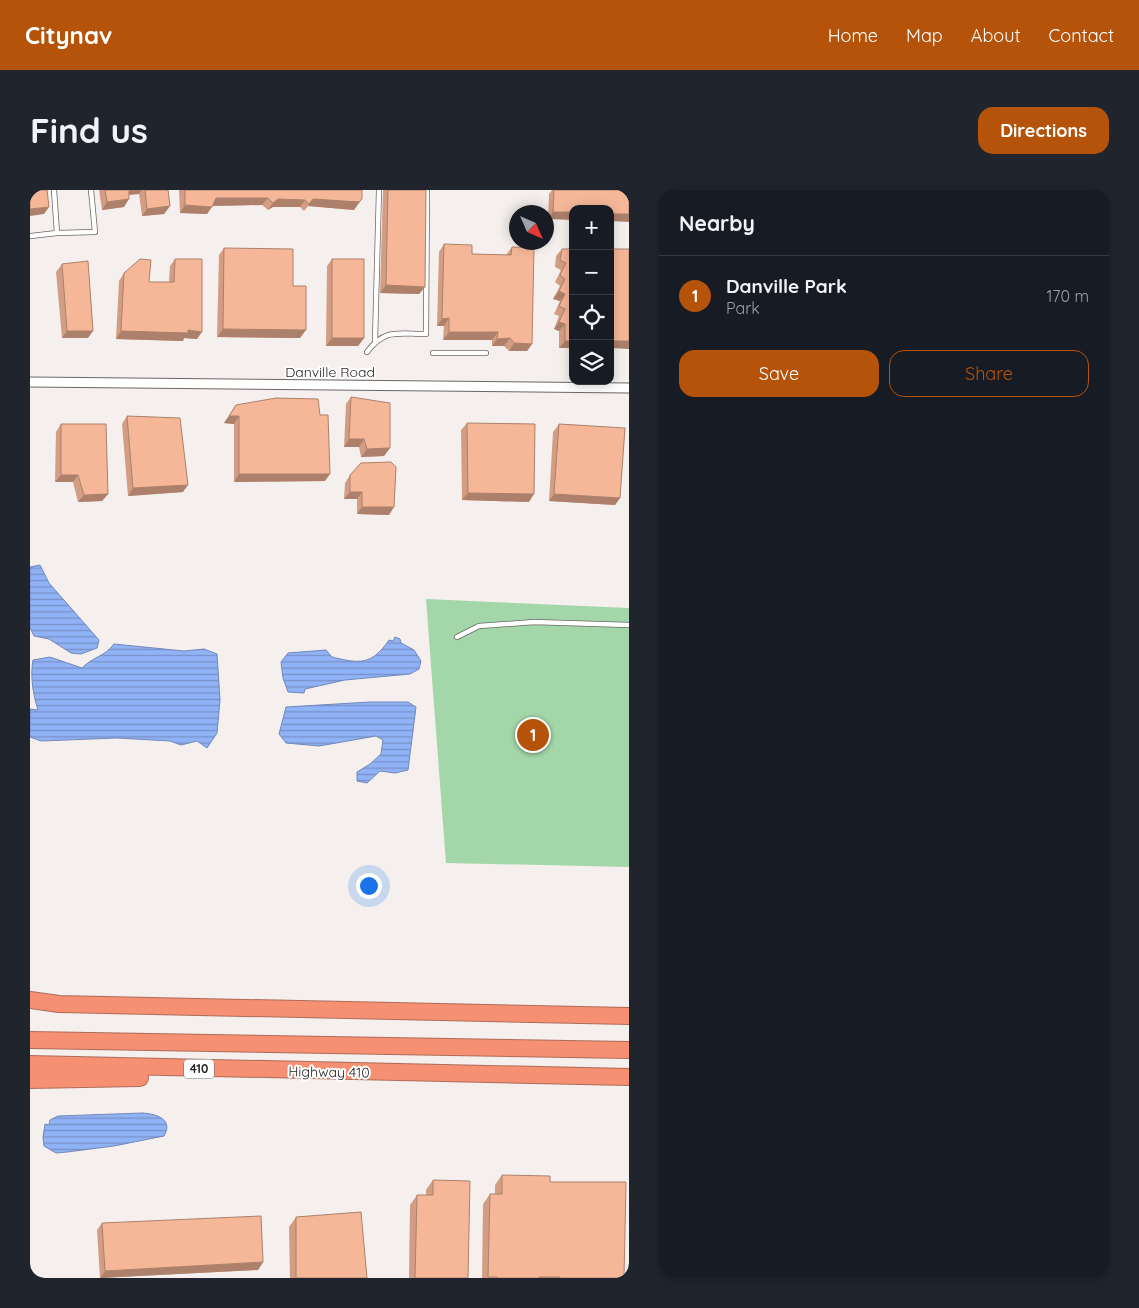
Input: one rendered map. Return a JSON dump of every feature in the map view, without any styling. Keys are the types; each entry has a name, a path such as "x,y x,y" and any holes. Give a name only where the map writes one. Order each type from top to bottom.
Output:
{"highway":[{"path":"30,1000 59,1004 629,1016"},
{"path":"30,1007 59,1004"},
{"path":"30,1040 629,1050"},
{"name":"Highway 410","path":"30,1064 369,1073 629,1077"},
{"path":"30,1080 369,1073"}],"street":[{"name":"Danville Road","path":"30,382 629,388"}],"lane":[{"path":"54,190 57,233"},
{"path":"31,236 95,232 92,190"},
{"path":"375,341 378,190"},
{"path":"367,352 375,341 385,335 426,334 427,190"},
{"path":"433,353 486,353"},
{"path":"457,637 479,626 534,622 629,625"}],"green space":[{"path":"426,599 629,608 629,867 446,863"}],"water":[{"path":"40,565 49,583 99,640 97,648 81,654 71,653 49,639 34,636 30,628 30,567"},
{"path":"395,637 400,639 401,643 414,650 421,661 419,669 410,674 345,680 305,689 304,693 288,692 283,678 281,662 288,653 326,650 332,657 350,661 365,660 377,654 389,640 393,641"},
{"path":"114,644 184,651 204,649 217,654 220,700 217,733 207,748 197,741 181,745 170,741 117,738 41,741 30,737 30,709 38,710 32,685 33,660 50,657 82,668 106,652"},
{"path":"370,702 408,702 416,707 408,770 395,773 380,771 367,783 357,781 357,772 381,754 383,740 376,736 319,746 286,743 279,734 286,707"},
{"path":"143,1113 158,1116 165,1122 167,1130 164,1136 114,1146 56,1153 44,1146 45,1124 49,1125 50,1120 58,1116"}],"building":[{"path":"30,190 47,190 49,207 30,209"},
{"path":"105,190 129,190 129,199 107,202"},
{"path":"145,190 168,190 170,206 147,209"},
{"path":"185,190 362,190 362,199 359,202 313,199 309,204 305,200 278,199 273,203 268,198 216,198 212,207 185,205"},
{"path":"388,190 426,190 425,287 386,285"},
{"path":"554,190 629,190 629,214 614,214 614,205 569,205 569,212 554,212"},
{"path":"444,244 472,245 472,254 511,255 512,250 534,250 532,344 514,343 510,338 497,339 498,332 449,332 449,318 442,319"},
{"path":"224,248 293,249 293,286 306,286 306,330 223,329"},
{"path":"562,249 569,249 569,341 565,341 565,324 559,322 565,309 559,306 565,294 559,291 565,279 560,275 566,263 560,260"},
{"path":"614,249 629,249 629,341 614,341"},
{"path":"140,259 151,260 149,282 174,282 175,259 202,259 202,332 188,330 188,333 121,331 124,273"},
{"path":"332,259 364,259 364,338 332,338"},
{"path":"88,261 93,331 67,331 62,264"},
{"path":"351,397 390,403 390,448 367,449 364,439 349,439"},
{"path":"276,398 318,399 320,415 328,415 330,474 239,474 239,416 229,416 236,405"},
{"path":"127,416 180,418 188,485 133,488"},
{"path":"467,423 535,424 534,494 468,493"},
{"path":"61,424 106,424 108,494 84,495 78,475 61,475"},
{"path":"559,424 625,428 620,498 554,494"},
{"path":"391,462 396,467 394,507 362,507 362,492 350,492 350,475 361,463"},
{"path":"502,1175 550,1176 550,1182 626,1182 624,1278 488,1277 490,1194 502,1194"},
{"path":"433,1180 470,1181 468,1278 415,1278 417,1195 433,1195"},
{"path":"361,1212 367,1278 296,1278 296,1217"},
{"path":"261,1216 263,1262 105,1271 102,1223"}],"place":[{"name":"Danville Park","path":"533,735"}]}
